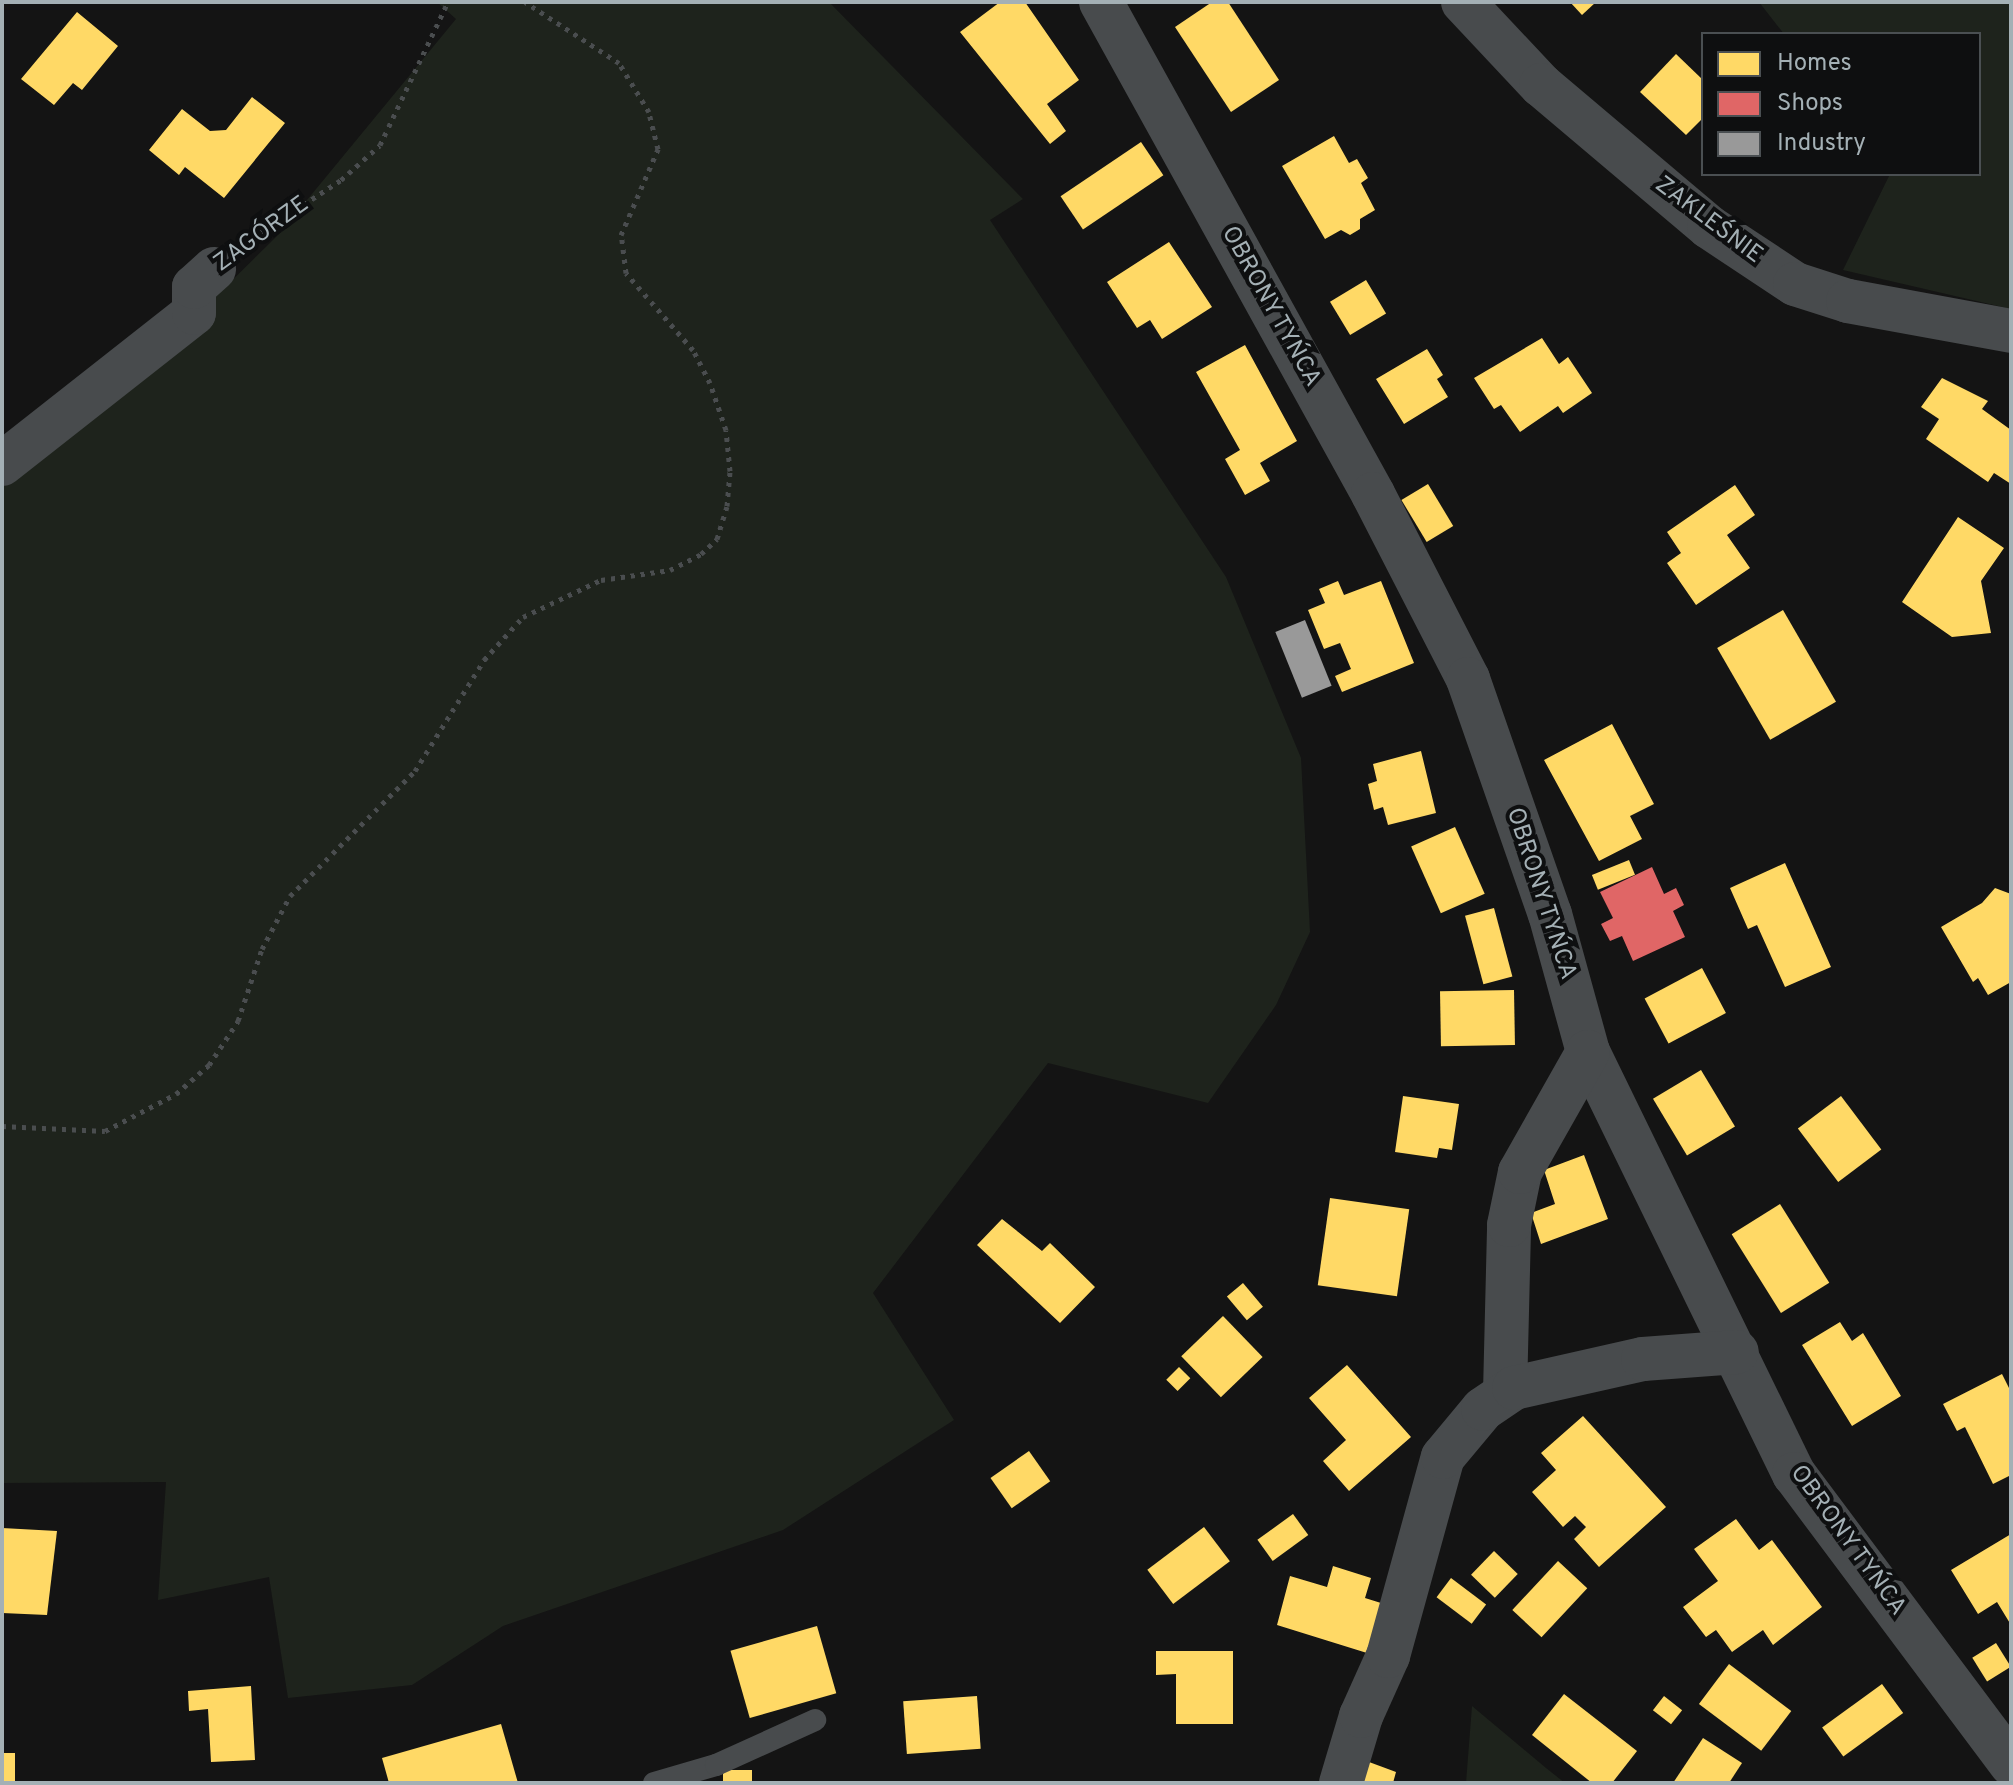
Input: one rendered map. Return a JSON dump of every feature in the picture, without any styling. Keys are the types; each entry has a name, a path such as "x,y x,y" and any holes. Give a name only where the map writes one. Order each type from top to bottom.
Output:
{"street":[{"name":"OBRONY TYŃCA","path":"1101,2 1468,679 1550,914 1588,1052 1794,1474 2011,1764"},
{"name":"ZAKLEŚNIE","path":"1463,2 1541,85 1709,227 1795,284 1848,301 2011,331"},
{"name":"ZAGÓRZE","path":"2,464 194,313 194,287 214,269"},
{"path":"1505,1393 1509,1225 1520,1172 1588,1052"},
{"path":"1341,1783 1361,1716 1388,1656 1443,1457 1483,1409 1505,1393 1643,1359 1737,1352"}],"lane":[{"path":"654,1783 716,1765 815,1720"}],"path":[{"name":"ZAGÓRZE","path":"214,269 258,232 341,180 380,145 448,2"},
{"path":"2,1126 105,1131 176,1094 209,1065 238,1021 262,949 290,896 415,771 484,660 523,617 601,580 670,570 701,554 717,539 727,506 730,471 726,430 710,383 693,350 626,273 621,235 658,149 649,112 619,63 525,2"}],"shaded area":[{"path":"437,2 829,2 1023,199 990,220 1226,577 1301,758 1310,932 1276,1005 1208,1103 1048,1063 873,1293 954,1420 783,1530 503,1626 412,1685 288,1698 269,1577 158,1600 166,1482 2,1483 2,474 153,358 279,234 456,19"},
{"path":"1759,2 2011,2 2011,309 1843,270 1889,176 1981,176 1981,32 1782,32"},
{"path":"1472,1706 1546,1768 1565,1783 1466,1783"}],"building: Homes":[{"path":"1000,2 1025,2 1079,80 1047,104 1066,131 1050,144 960,32"},
{"path":"1212,2 1228,2 1279,80 1231,112 1175,27"},
{"path":"1570,2 1596,2 1582,15"},
{"path":"77,12 118,46 82,90 73,83 54,105 21,79"},
{"path":"1676,54 1701,78 1701,120 1686,135 1640,92"},
{"path":"252,97 285,123 224,198 185,167 179,175 149,150 182,109 210,131 226,130"},
{"path":"1334,136 1349,163 1357,159 1368,178 1361,183 1375,210 1360,219 1360,229 1350,235 1341,230 1325,239 1282,166"},
{"path":"1141,142 1163,175 1083,229 1061,196"},
{"path":"1169,242 1212,307 1162,339 1150,320 1137,328 1107,282"},
{"path":"1366,280 1386,313 1350,335 1330,302"},
{"path":"1542,338 1559,364 1568,357 1592,393 1563,413 1558,406 1520,432 1501,405 1494,409 1474,378"},
{"path":"1245,345 1297,441 1260,463 1270,481 1245,495 1225,459 1240,450 1196,372"},
{"path":"1427,349 1443,375 1437,379 1448,397 1404,424 1376,379"},
{"path":"1942,378 1988,401 1982,409 2011,430 2011,484 1994,473 1988,482 1926,439 1939,419 1921,407"},
{"path":"1428,484 1453,526 1427,542 1401,500"},
{"path":"1735,485 1755,515 1727,535 1750,568 1696,605 1667,563 1681,553 1667,532"},
{"path":"1958,517 2004,548 1981,581 1991,633 1952,637 1902,602"},
{"path":"1338,581 1344,595 1381,581 1414,663 1342,692 1335,676 1351,669 1340,643 1324,649 1308,610 1325,603 1319,589"},
{"path":"1783,610 1836,702 1770,740 1717,648"},
{"path":"1612,724 1654,804 1630,816 1642,839 1599,861 1544,760"},
{"path":"1421,751 1436,813 1388,825 1383,807 1374,810 1368,784 1377,781 1373,764"},
{"path":"1455,827 1485,894 1441,913 1411,847"},
{"path":"1629,860 1635,875 1598,890 1592,875"},
{"path":"1785,863 1831,967 1785,987 1757,925 1748,929 1730,888"},
{"path":"1995,888 2011,894 2011,982 1988,995 1978,978 1973,982 1941,927 1982,903"},
{"path":"1494,908 1512,977 1483,984 1465,916"},
{"path":"1702,968 1726,1013 1669,1044 1645,999"},
{"path":"1514,990 1515,1045 1441,1046 1440,991"},
{"path":"1701,1070 1735,1127 1687,1155 1653,1099"},
{"path":"1403,1096 1459,1104 1452,1150 1439,1148 1437,1158 1395,1152"},
{"path":"1841,1096 1881,1150 1838,1182 1798,1128"},
{"path":"1584,1155 1608,1219 1541,1244 1531,1213 1555,1204 1544,1170"},
{"path":"1330,1198 1409,1209 1397,1296 1318,1285"},
{"path":"1780,1204 1829,1283 1781,1313 1732,1234"},
{"path":"1002,1219 1042,1251 1050,1243 1095,1287 1060,1323 977,1245"},
{"path":"1243,1283 1263,1307 1247,1320 1227,1296"},
{"path":"1223,1316 1263,1357 1221,1397 1181,1356"},
{"path":"1840,1322 1852,1341 1863,1333 1901,1396 1852,1426 1802,1345"},
{"path":"1347,1365 1411,1437 1349,1491 1323,1461 1346,1440 1309,1398"},
{"path":"1179,1367 1190,1378 1178,1391 1166,1380"},
{"path":"2002,1374 2011,1392 2011,1475 1993,1484 1965,1427 1957,1431 1943,1404"},
{"path":"1583,1416 1666,1507 1599,1567 1574,1539 1586,1527 1575,1516 1563,1527 1532,1492 1556,1470 1541,1453"},
{"path":"1029,1451 1050,1481 1012,1508 990,1478"},
{"path":"1293,1514 1308,1535 1273,1561 1257,1540"},
{"path":"1736,1519 1759,1550 1772,1540 1822,1607 1773,1645 1763,1630 1732,1652 1716,1630 1706,1637 1683,1607 1718,1581 1694,1549"},
{"path":"1204,1527 1230,1561 1173,1604 1147,1570"},
{"path":"2,1528 57,1531 47,1615 2,1613"},
{"path":"2011,1534 2011,1625 1997,1602 1978,1614 1951,1570"},
{"path":"1494,1551 1518,1574 1495,1598 1471,1575"},
{"path":"1558,1561 1587,1588 1542,1637 1512,1610"},
{"path":"1333,1566 1371,1578 1365,1598 1381,1603 1367,1653 1277,1625 1290,1576 1327,1587"},
{"path":"1451,1578 1486,1604 1472,1624 1437,1597"},
{"path":"817,1626 836,1693 750,1718 730,1651"},
{"path":"1996,1643 2011,1667 1987,1682 1972,1658"},
{"path":"1156,1651 1233,1651 1233,1724 1176,1724 1176,1674 1156,1675"},
{"path":"1729,1664 1791,1711 1761,1751 1699,1704"},
{"path":"1882,1684 1903,1713 1843,1757 1822,1727"},
{"path":"251,1686 255,1760 211,1762 208,1709 189,1711 188,1691"},
{"path":"1564,1694 1637,1751 1612,1783 1592,1783 1532,1735"},
{"path":"977,1696 981,1749 907,1754 903,1701"},
{"path":"1664,1696 1682,1710 1671,1724 1653,1710"},
{"path":"501,1724 518,1783 389,1783 382,1758"},
{"path":"1703,1738 1742,1763 1729,1783 1673,1783"},
{"path":"2,1753 15,1753 15,1783 2,1783"},
{"path":"1361,1759 1396,1772 1393,1783 1355,1783"},
{"path":"723,1770 752,1770 752,1783 723,1783"}],"building: Shops":[{"path":"1652,867 1664,894 1676,888 1684,905 1673,911 1685,937 1633,961 1622,936 1610,941 1601,924 1613,918 1600,892"}],"building: Industry":[{"path":"1305,620 1332,686 1302,698 1275,632"}]}
